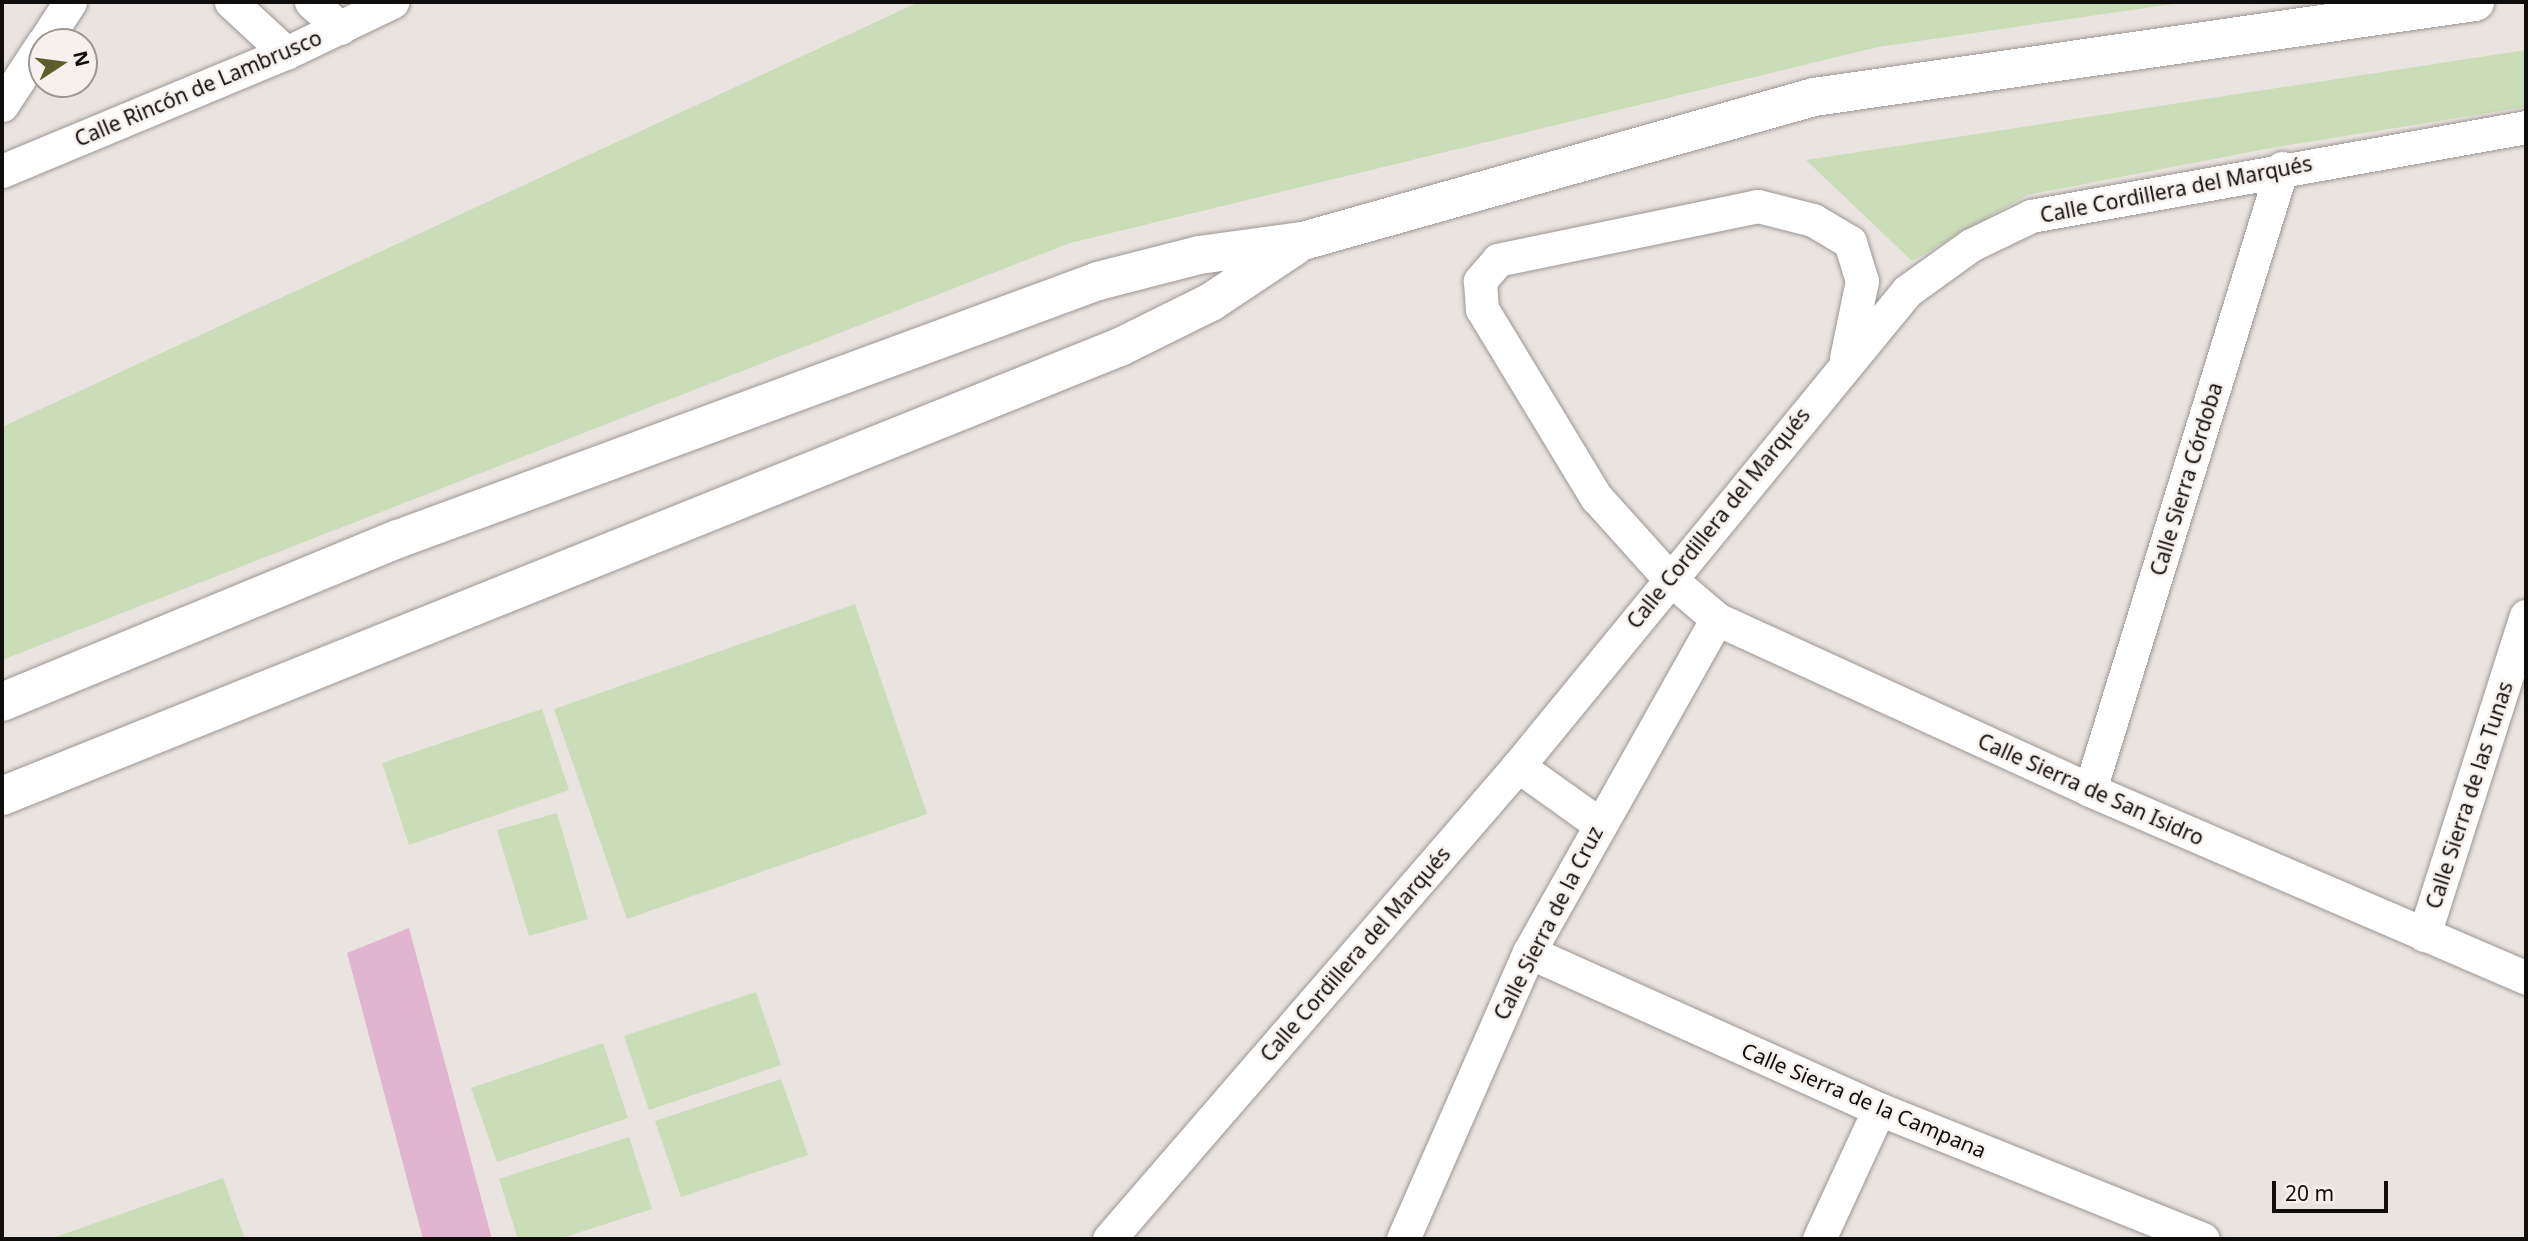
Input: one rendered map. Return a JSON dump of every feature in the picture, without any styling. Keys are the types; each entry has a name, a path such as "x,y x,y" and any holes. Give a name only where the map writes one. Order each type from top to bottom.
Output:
{"main road":[{"path":"2,702 398,539 1098,281 1199,255 1303,241 1814,97 2475,2"},
{"path":"2,796 1120,348 1211,302 1303,241"}],"street":[{"path":"53,28 70,2"},
{"path":"230,2 286,53"},
{"path":"311,2 340,27"},
{"name":"Calle Rincón de Lambrusco","path":"2,172 286,53 392,2"},
{"path":"2,105 28,66"},
{"name":"Calle Cordillera del Marqués","path":"1109,1239 1518,766 1668,578 1907,290 1971,245 2031,216 2282,168 2526,127"},
{"name":"Calle Sierra Córdoba","path":"2090,790 2282,168"},
{"name":"Calle Sierra de San Isidro","path":"1846,361 1862,281 1850,242 1813,220 1758,206 1498,260 1480,282 1482,309 1596,497 1668,578 1717,619 2090,790 2526,978"},
{"name":"Calle Sierra de las Tunas","path":"2424,935 2526,616"},
{"name":"Calle Sierra de la Cruz","path":"1404,1239 1529,952 1598,823 1717,619"},
{"path":"1518,766 1598,823"},
{"name":"Calle Sierra de la Campana","path":"1529,952 1879,1109 2203,1239"},
{"path":"1819,1239 1879,1109"}],"green space":[{"path":"919,2 2187,2 1878,47 1070,243 2,660 2,427"},
{"path":"2526,50 2526,107 2276,147 2027,195 1912,261 1806,160"},
{"path":"855,604 927,814 627,919 554,709"},
{"path":"542,709 569,790 409,845 382,763"},
{"path":"557,813 588,919 529,936 497,830"},
{"path":"756,992 781,1065 649,1110 624,1036"},
{"path":"603,1043 628,1118 497,1162 471,1088"},
{"path":"781,1079 808,1155 681,1197 655,1121"},
{"path":"629,1137 652,1209 559,1239 518,1239 499,1179"},
{"path":"223,1178 245,1239 50,1239"}],"building":[{"path":"409,928 492,1239 423,1239 347,953"}]}
